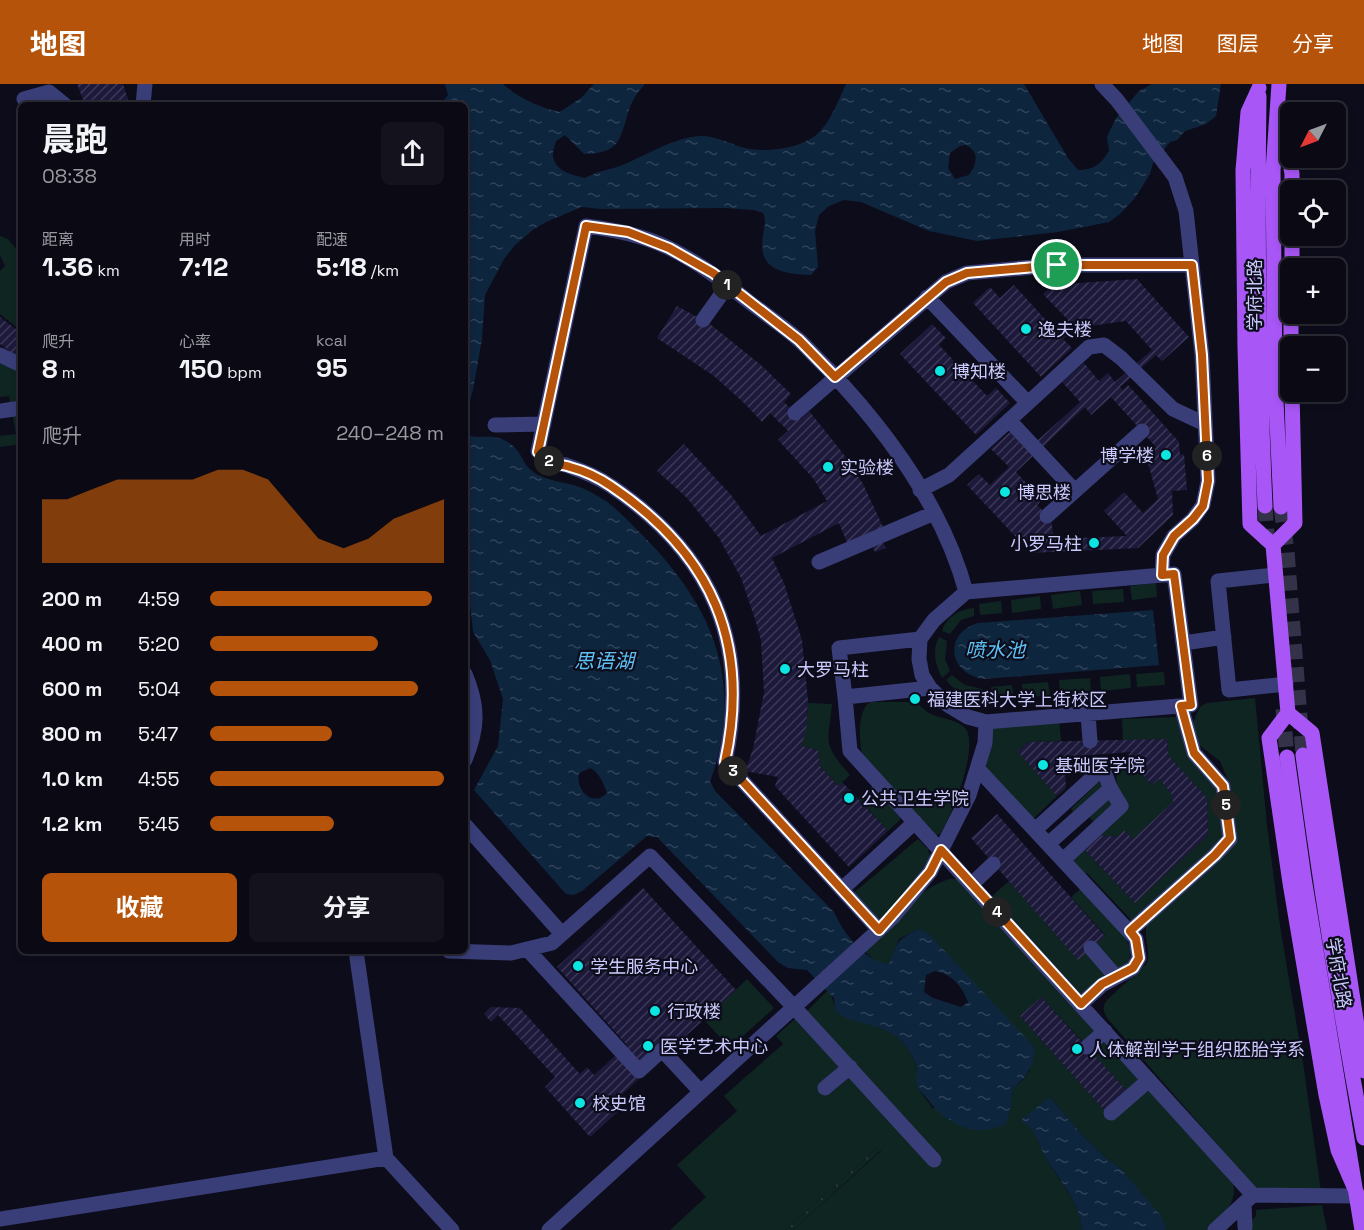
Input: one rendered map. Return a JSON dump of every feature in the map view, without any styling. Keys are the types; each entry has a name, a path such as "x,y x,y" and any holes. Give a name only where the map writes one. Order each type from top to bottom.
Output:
{"main road":[{"name":"学府北路","path":"1259,86 1258,256 1265,506"},
{"path":"1259,86 1248,112 1243,170 1250,524 1273,545 1288,713 1269,738 1326,1095 1338,1150 1358,1196"},
{"name":"学府北路","path":"1279,87 1273,183 1275,380 1281,507"},
{"path":"1279,87 1292,180"},
{"path":"1273,545 1295,523 1292,402"},
{"path":"1288,713 1312,733 1364,1071"},
{"name":"学府北路","path":"1303,755 1323,904 1364,1138"},
{"name":"学府北路","path":"1287,757 1304,878 1362,1230"}],"street":[{"path":"20,84 25,102 50,92 62,102"},
{"path":"56,84 63,102"},
{"path":"143,102 145,84"},
{"path":"1102,84 1117,100 1175,177 1186,211 1202,355 1208,481 1203,506 1193,519 1174,536 1163,555 1162,575"},
{"path":"879,930 725,762 733,711 734,682 731,659 725,628 713,594 694,564 643,510 614,488 597,476 549,462 538,452 586,226 628,232 669,248 713,273 799,340 835,377 884,435 945,531 966,592"},
{"path":"795,413 927,297 946,282 967,273 1057,265 1192,265"},
{"path":"703,320 728,285"},
{"path":"927,297 1028,403"},
{"path":"920,490 949,475 1089,347 1104,345 1121,358 1173,408 1205,424"},
{"path":"0,355 18,364"},
{"path":"0,411 18,408"},
{"path":"1009,420 1075,491"},
{"path":"495,425 544,424"},
{"path":"1047,516 1142,431"},
{"path":"819,562 934,513"},
{"path":"1174,574 1191,705 986,722 968,717 948,705 930,688 922,675 919,659 920,639 934,620 966,592 1162,575 1174,574"},
{"path":"1275,574 1218,581 1229,690 1286,684"},
{"path":"1184,643 1224,637"},
{"path":"920,639 838,648 850,751 1149,1080 1249,1199 1245,1227"},
{"path":"468,680 476,715 475,734 468,752"},
{"path":"845,697 930,688"},
{"path":"1130,931 1215,855 1230,838 1223,786 1194,753 1181,706"},
{"path":"1088,714 1090,741"},
{"path":"549,1230 879,930 930,872 969,795 985,743 986,722"},
{"path":"1035,831 1104,768 1110,789 1121,806 1063,860"},
{"path":"978,769 1136,939 1139,958 1133,968 1102,984 1081,1004"},
{"path":"1048,844 1110,789"},
{"path":"1063,805 1090,835"},
{"path":"842,890 915,822"},
{"path":"468,828 562,934"},
{"path":"468,952 511,953 552,943 650,856 793,1006 934,1160"},
{"path":"972,884 993,864"},
{"path":"1091,948 1116,977"},
{"path":"527,949 639,1071 662,1050 700,1091"},
{"path":"356,954 386,1158 452,1230"},
{"path":"1087,1047 1105,1031"},
{"path":"825,1088 849,1067"},
{"path":"1111,1113 1149,1080"},
{"path":"0,1219 386,1158"},
{"path":"1215,1230 1249,1199 1358,1196"}],"green space":[{"path":"0,236 8,239 18,251 18,329 0,314 0,271 5,266 0,255"},
{"path":"0,363 18,372 18,406 10,405 9,396 0,397"},
{"path":"18,412 18,444 0,447 0,436 16,434 12,413"},
{"path":"1156,583 1157,597 1132,600 1130,586"},
{"path":"1123,589 1124,602 1093,604 1092,591"},
{"path":"1080,591 1082,605 1053,609 1051,595"},
{"path":"1040,596 1041,609 1012,613 1011,600"},
{"path":"1001,601 1002,613 980,615 979,604"},
{"path":"974,608 974,616 961,620 950,634 942,631 954,615"},
{"path":"939,637 947,641 945,659 950,671 942,678 935,658"},
{"path":"1164,672 1165,685 1137,687 1136,674"},
{"path":"1130,674 1131,688 1101,691 1100,677"},
{"path":"952,675 965,685 982,689 982,697 967,695 953,688 946,680"},
{"path":"1090,678 1091,691 1060,693 1059,680"},
{"path":"1048,682 1050,695 1024,698 1022,684"},
{"path":"1012,685 1014,698 993,701 991,687"},
{"path":"1255,698 1267,825 1280,926 1303,1062 1321,1192 1257,1190 1107,1018 1104,1010 1108,999 1147,963 1147,924 1225,852 1229,783 1220,761 1199,745 1192,727 1200,707 1207,703"},
{"path":"870,702 916,702 931,714 953,721 965,728 969,736 969,749 963,781 940,834 936,835 862,754 861,719"},
{"path":"808,703 832,704 829,742 835,756 850,775 838,786 820,766 818,750 801,746"},
{"path":"1176,717 1219,788 1222,836 1219,842 1133,922 1087,873 1082,877 1068,862 1083,848 1135,903 1208,835 1207,798 1168,755 1167,739 1123,741 1122,719"},
{"path":"1059,719 1061,741 1028,742 1018,751 1057,796 1031,821 982,769 989,726"},
{"path":"1126,757 1152,785 1159,779 1171,793 1173,802 1133,839 1124,830 1117,837 1098,835 1119,797 1116,776"},
{"path":"1099,782 1105,788 1076,815 1071,809"},
{"path":"873,786 900,817 900,820 888,831 858,798"},
{"path":"1107,795 1117,805 1096,824 1086,814"},
{"path":"918,839 928,849 932,862 880,926 851,895"},
{"path":"949,879 957,879 1098,1031 1084,1043 1041,997 1020,1016 1111,1117 1147,1085 1233,1181 1233,1196 1224,1214 1208,1230 1165,1230 1166,1227 1120,1168 1083,1136 1050,1097 1032,1127 1046,1158 1073,1201 1082,1230 793,1230 881,1151 878,1147 786,1230 670,1230 706,1197 677,1165 737,1111 724,1096 783,1044 776,1036 796,1018 840,1065 821,1083 830,1094 851,1076 806,1012 828,990 835,1006 845,1017 889,1031 903,1043 916,1066 918,1088 932,1108 1011,1106 1013,1088 1030,1070 918,929 899,939 889,964 878,963 864,951 913,900 936,884"},
{"path":"1009,881 1078,959 1087,951 1107,974 1079,999 990,898"},
{"path":"1083,887 1125,935 1131,952 1128,964 1114,970 1093,946 1105,935 1071,897"},
{"path":"747,979 774,1008 730,1048 704,1020"},
{"path":"1103,1037 1141,1079 1127,1091 1089,1050"},
{"path":"878,1147 881,1150 793,1230 786,1230"},
{"path":"1322,1205 1327,1230 1242,1230 1256,1216 1256,1210"}],"water":[{"path":"445,84 503,84 530,102 560,112 582,97 594,84 645,84 631,105 616,144 611,148 584,154 565,135 556,141 553,154 557,166 565,172 585,178 620,166 670,143 691,137 712,137 741,147 761,150 796,145 815,136 822,129 833,113 846,84 1024,84 1068,158 1078,170 1084,170 1100,163 1106,156 1109,151 1107,137 1116,118 1139,91 1152,84 1221,84 1216,116 1206,124 1185,131 1177,140 1170,142 1153,163 1150,174 1135,198 1109,222 1058,232 977,241 929,231 861,202 844,200 829,206 819,215 815,231 818,267 811,275 782,271 768,263 762,247 764,216 763,213 754,210 582,207 548,221 515,245 504,259 485,295 482,339 468,407 468,102 442,102 448,95","holes":["966,145 974,151 976,158 969,175 955,179 948,168 950,153"]},
{"name":"思语湖","path":"468,435 502,439 516,449 528,467 536,474 582,488 606,501 652,545 675,572 694,599 708,626 718,655 724,684 724,715 720,748 710,782 716,792 834,912 843,929 863,952 871,958 889,964 896,946 905,936 918,929 928,933 1035,1048 1028,1071 1013,1088 1006,1124 987,1130 976,1130 960,1126 939,1112 918,1088 916,1064 901,1041 885,1030 851,1020 835,1011 834,998 807,970 788,968 778,962 657,837 647,836 582,891 574,895 566,894 474,790 498,746 503,699 490,660 473,632 468,586","holes":["590,768 599,775 607,793 596,799 582,791 578,779 579,773","935,971 956,982 968,1002 961,1007 933,998 924,992 926,975"]},
{"name":"喷水池","path":"1153,610 1159,665 983,679 962,669 956,661 955,643 967,628 978,623"},
{"path":"1050,1097 1083,1136 1120,1168 1161,1216 1165,1230 1082,1230 1078,1210 1046,1158 1034,1133 1021,1120"}],"building":[{"path":"77,84 123,84 129,102 84,102"},
{"path":"1137,279 1189,337 1162,361 1156,355 1120,387 1123,390 1128,385 1179,442 1180,455 1184,454 1187,490 1172,491 1173,515 1138,548 1031,553 967,485 979,474 990,485 1009,467 991,449 1010,432 1027,450 1080,402 1062,382 1084,363 1099,381 1108,373 1115,382 1152,350 1126,321 1075,328 1063,339 1072,348 1041,377 973,303 990,287 1000,298 1014,285 1055,330 1067,319 1043,294 1052,285","holes":["1111,397 1156,447 1146,456 1158,499 1143,513 1124,492 1104,511 1127,536 1054,539 1051,519 1037,505 1042,500 1016,472 1085,407 1091,415"]},
{"name":"实验楼","path":"677,306 710,324 761,365 791,394 784,402 801,419 809,411 842,452 863,484 885,531 881,539 886,548 875,552 871,543 849,547 839,523 772,558 784,583 802,640 808,701 806,731 801,746 818,750 820,766 838,786 842,782 888,831 849,867 775,786 778,777 745,771 753,749 764,692 761,640 755,619 741,578 719,538 687,498 657,471 684,444 731,495 761,536 827,501 813,478 778,440 788,431 770,413 762,422 714,376 657,338"},
{"path":"0,317 18,331 18,358 0,344"},
{"name":"博知楼","path":"932,324 946,338 939,345 987,396 996,388 1010,403 976,435 900,354"},
{"path":"1167,739 1168,755 1207,798 1208,835 1135,903 1083,848 1098,835 1117,837 1124,830 1133,839 1173,802 1171,793 1159,779 1152,785 1126,757 1131,752 1064,757 1066,788 1057,796 1017,751 1028,742"},
{"path":"997,814 1105,936 1078,960 971,838"},
{"name":"行政楼","path":"643,888 736,990 616,1100 622,1108 590,1137 545,1087 555,1077 498,1015 491,1022 484,1014 491,1007 520,1008 580,1074 587,1067 594,1075 627,1045 557,967"},
{"path":"1041,997 1127,1091 1105,1111 1020,1016"}],"tunnel":[{"path":"1265,506 1268,548"},
{"path":"1281,507 1287,551 1303,755"},
{"path":"1283,709 1287,757"}],"place":[{"name":"逸夫楼","path":"1026,329"},
{"name":"博知楼","path":"940,371"},
{"name":"博学楼","path":"1166,455"},
{"name":"实验楼","path":"828,467"},
{"name":"博思楼","path":"1005,492"},
{"name":"小罗马柱","path":"1094,543"},
{"name":"大罗马柱","path":"785,669"},
{"name":"福建医科大学上街校区","path":"915,699"},
{"name":"基础医学院","path":"1043,765"},
{"name":"公共卫生学院","path":"849,798"},
{"name":"学生服务中心","path":"578,966"},
{"name":"行政楼","path":"655,1011"},
{"name":"医学艺术中心","path":"648,1046"},
{"name":"人体解剖学于组织胚胎学系","path":"1077,1049"},
{"name":"校史馆","path":"580,1103"}],"route":[{"path":"586,226 628,232 669,248 713,273 799,340 835,377 946,282 967,273 1057,265 1192,265 1202,355 1208,481 1203,506 1193,519 1174,536 1163,555 1162,575 1174,574 1191,705 1181,706 1194,753 1223,786 1230,838 1215,855 1130,931 1136,939 1139,958 1133,968 1102,984 1081,1004 941,850 930,872 893,917 879,930 725,762 733,711 734,682 731,659 725,628 713,594 694,564 643,510 614,488 597,476 549,462 538,452 586,226"}]}
